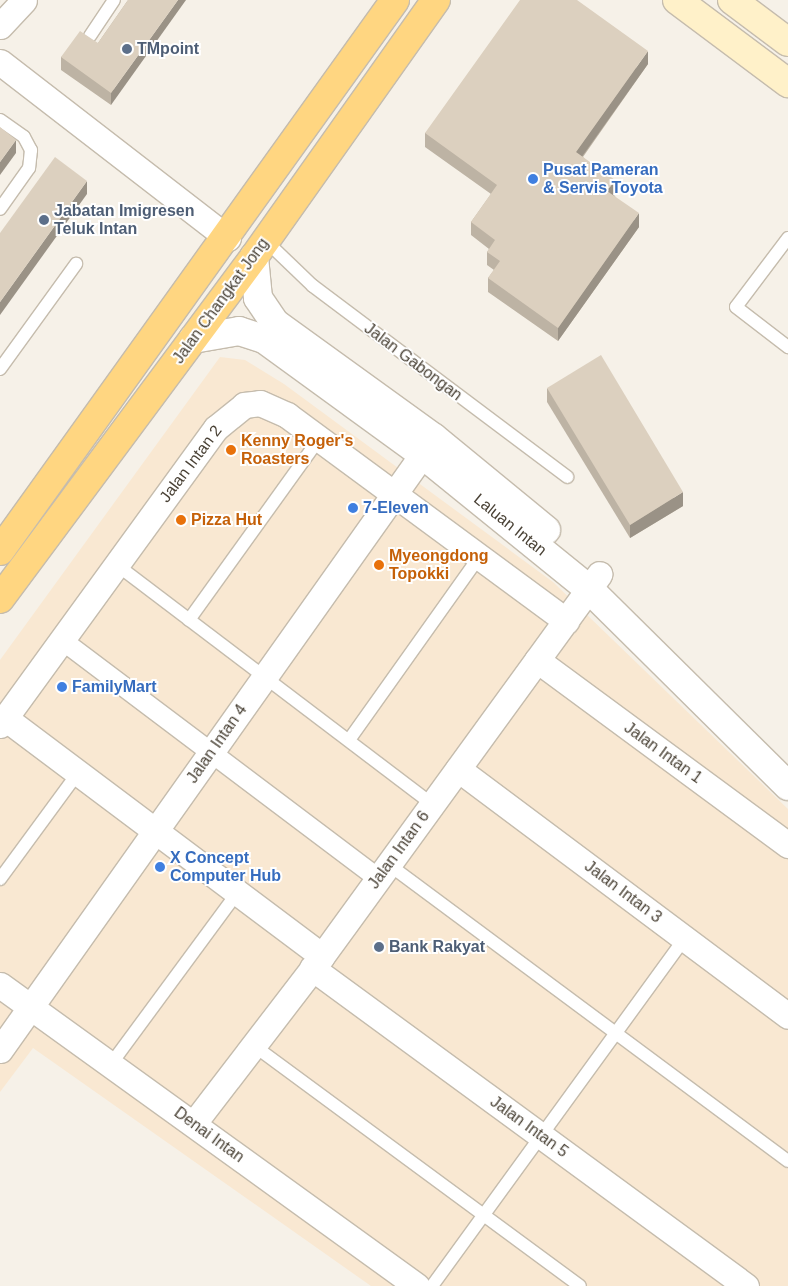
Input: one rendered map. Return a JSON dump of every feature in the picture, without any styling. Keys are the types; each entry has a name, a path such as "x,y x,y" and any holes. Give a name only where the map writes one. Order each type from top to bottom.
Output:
{"highway":[{"path":"366,40 384,0"},
{"name":"Jalan Changkat Jong","path":"0,551 228,238 394,0"},
{"name":"Jalan Changkat Jong","path":"0,599 260,249 436,0"}],"main road":[{"path":"677,0 788,83"},
{"path":"732,0 788,42"}],"street":[{"path":"0,26 24,0"},
{"path":"0,62 228,238"},
{"name":"Laluan Intan","path":"260,249 258,298 275,323 594,581 788,766"},
{"name":"Laluan Intan","path":"193,339 239,331 264,339 428,446"},
{"name":"Jalan Intan 2","path":"2,721 232,412 260,403 275,407 566,621"},
{"name":"Jalan Intan 4","path":"0,1050 428,446"},
{"name":"Laluan Intan","path":"594,581 788,786"},
{"name":"Jalan Intan 6","path":"194,1123 317,962 594,581"},
{"path":"62,640 212,751 383,871"},
{"name":"Jalan Intan 1","path":"537,660 788,845"},
{"name":"Jalan Intan 5","path":"2,721 78,773 237,893 317,962 540,1135 746,1286"},
{"name":"Jalan Intan 3","path":"458,769 788,1016"},
{"name":"Denai Intan","path":"0,984 417,1286"}],"lane":[{"path":"90,36 114,0"},
{"path":"0,120 24,137 31,150 29,168 0,209"},
{"path":"788,238 736,307 788,347"},
{"name":"Jalan Gabongan","path":"260,249 566,477"},
{"path":"0,369 76,264"},
{"path":"189,620 319,439"},
{"path":"349,740 479,558"},
{"path":"117,566 432,804"},
{"path":"0,879 78,773"},
{"path":"383,871 616,1033 788,1161"},
{"path":"111,1064 237,893"},
{"path":"432,1286 685,938"},
{"path":"253,1045 580,1286"}],"shaded area":[{"path":"220,357 245,360 284,384 553,582 788,809 788,1286 371,1286 33,1048 0,1092 0,660"}],"building":[{"name":"TMpoint","path":"128,0 178,0 111,93 61,57 80,31 98,43"},
{"name":"Pusat Pameran & Servis Toyota","path":"520,0 577,0 648,51 576,152 615,180 607,191 639,213 558,328 488,278 500,261 487,252 495,240 471,222 497,185 425,133"},
{"path":"0,127 16,140 0,162"},
{"name":"Jabatan Imigresen Teluk Intan","path":"55,157 87,181 0,302 0,233"},
{"path":"601,355 683,492 630,525 547,388"}],"place":[{"name":"TMpoint","path":"127,49"},
{"name":"Pusat Pameran & Servis Toyota","path":"533,179"},
{"name":"Jabatan Imigresen Teluk Intan","path":"44,220"},
{"name":"Kenny Roger's Roasters","path":"231,450"},
{"name":"7-Eleven","path":"353,508"},
{"name":"Pizza Hut","path":"181,520"},
{"name":"Myeongdong Topokki","path":"379,565"},
{"name":"FamilyMart","path":"62,687"},
{"name":"X Concept Computer Hub","path":"160,867"},
{"name":"Bank Rakyat","path":"379,947"}]}
